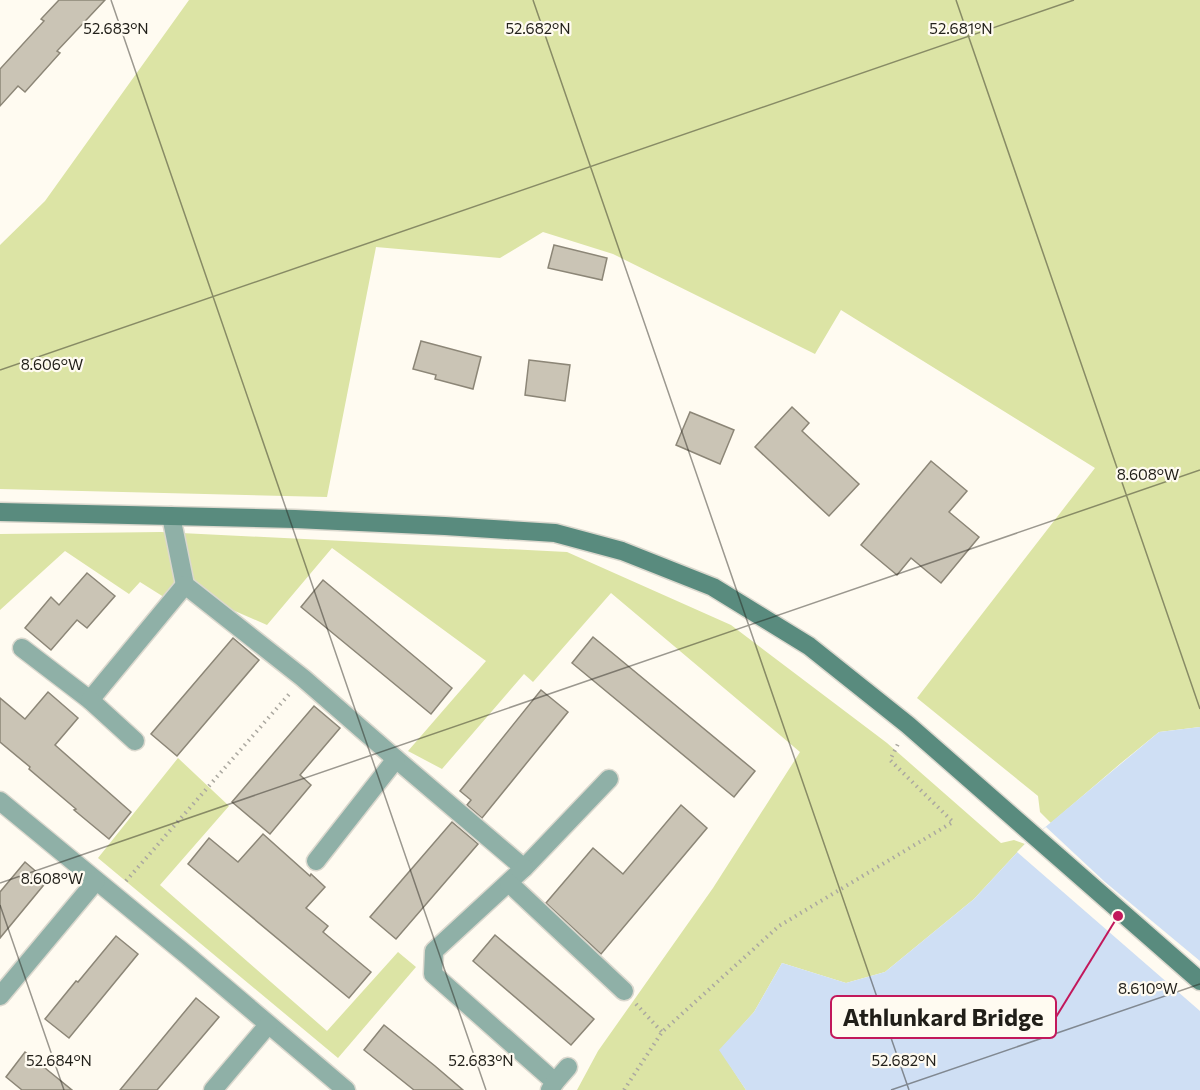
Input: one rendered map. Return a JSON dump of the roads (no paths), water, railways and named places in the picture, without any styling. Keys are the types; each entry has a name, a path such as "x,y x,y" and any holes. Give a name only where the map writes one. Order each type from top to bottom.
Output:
{"main road":[{"path":"0,512 364,522 555,533 622,551 713,587 809,646 908,725 1200,981"}],"street":[{"path":"171,516 185,585 303,678 524,868"},
{"path":"90,700 185,585"},
{"path":"22,648 90,700 135,741"},
{"path":"316,861 396,759"},
{"path":"568,1067 553,1086 433,974 435,951 509,883 609,779"},
{"path":"0,801 346,1090"},
{"path":"0,996 96,881"},
{"path":"509,883 624,991"},
{"path":"213,1090 268,1025"}],"water":[{"path":"1200,727 1200,1090 746,1090 719,1050 754,1012 782,963 846,983 885,972 974,899 1025,844 1159,732"}],"place":[{"name":"Athlunkard Bridge","path":"1118,916"}]}
